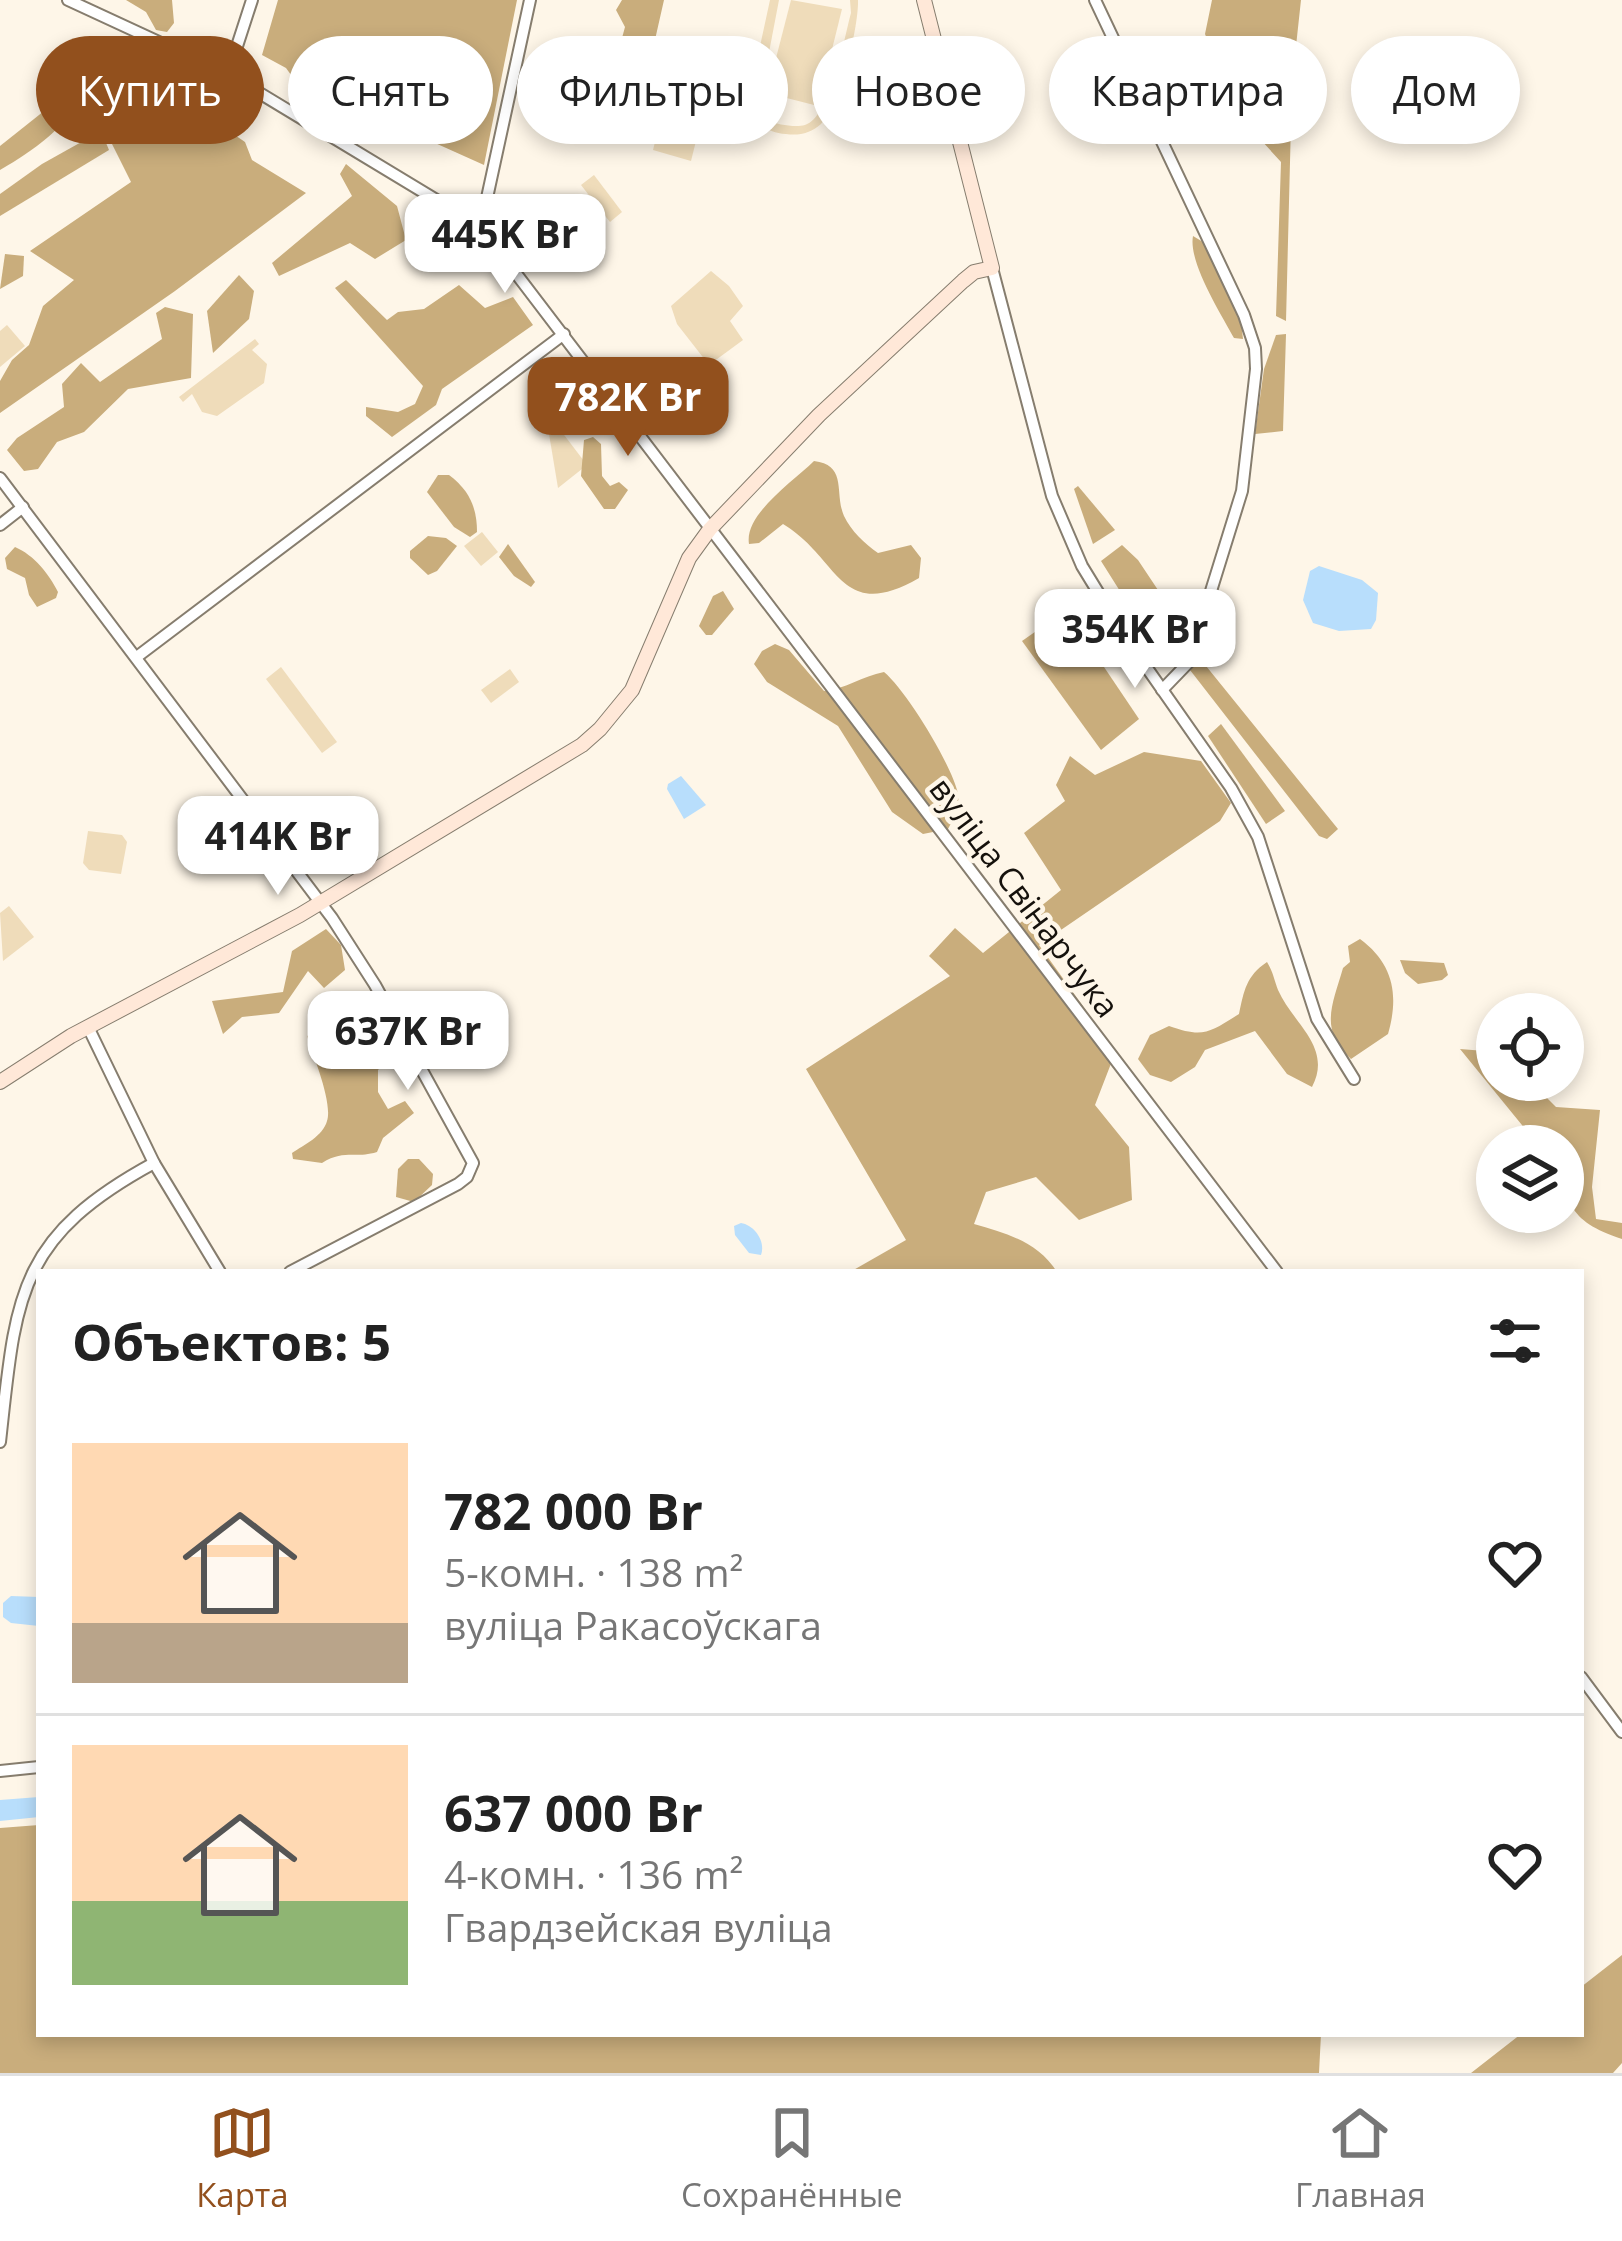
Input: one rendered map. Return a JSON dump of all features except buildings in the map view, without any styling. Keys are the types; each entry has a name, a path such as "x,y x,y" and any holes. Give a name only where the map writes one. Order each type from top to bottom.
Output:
{"street":[{"name":"вуліца Свінарчука","path":"68,0 146,36"},
{"path":"240,36 252,0"},
{"path":"480,230 530,0"},
{"path":"924,0 1052,496 1082,566 1231,788 1258,837 1317,1019 1354,1079"},
{"path":"1095,0 1256,348 1242,490 1189,662 1162,690"},
{"name":"вуліца Свінарчука","path":"264,96 480,230 730,554 1133,1092 1275,1269"},
{"path":"0,1082 88,1027 321,902 563,758 600,730 632,690 689,558 710,529 806,429 963,281 974,272 992,268"},
{"path":"137,656 563,334"},
{"path":"0,478 321,902 375,985 473,1162 458,1184 296,1269"},
{"path":"0,525 23,507"},
{"path":"88,1027 154,1163 218,1269"},
{"path":"0,1442 10,1348 31,1274 68,1220 104,1190 154,1163"},
{"path":"1584,1681 1622,1732"},
{"path":"0,1771 36,1767"}],"shaded area":[{"path":"126,0 172,0 174,23 167,32 156,30 146,12"},
{"path":"278,0 517,0 493,120 493,36 288,36 288,71 264,56"},
{"path":"622,0 664,0 656,36 622,36 625,27 616,10"},
{"path":"770,0 779,0 772,36 762,36"},
{"path":"791,0 842,9 835,36 812,36 812,104 788,98 788,36 782,36"},
{"path":"850,0 858,0 853,36 845,36"},
{"path":"1212,0 1301,0 1297,36 1205,34"},
{"path":"36,117 39,144 0,170 0,146"},
{"path":"812,120 812,130 791,135 788,125"},
{"path":"78,144 106,144 109,150 0,216 0,194"},
{"path":"112,144 246,144 252,160 306,193 0,413 0,381 12,360 29,345 43,306 74,280 30,251 131,182"},
{"path":"437,144 488,144 484,165"},
{"path":"654,144 695,144 691,161 653,150"},
{"path":"1265,144 1290,144 1286,321 1276,316 1281,162"},
{"path":"346,164 397,206 406,240 375,259 350,243 279,276 272,263 352,196 340,174"},
{"path":"594,175 622,212 610,222 581,185"},
{"path":"1193,236 1203,242 1241,321 1243,339 1234,338 1207,288 1195,260"},
{"path":"5,254 24,256 23,276 0,289"},
{"path":"711,271 743,306 730,321 743,340 709,365 677,324 671,306"},
{"path":"239,275 254,291 249,319 213,353 207,311"},
{"path":"346,280 387,320 398,312 424,309 459,285 485,308 513,297 533,325 442,389 436,405 392,437 366,416 366,407 398,412 415,404 423,386 335,288"},
{"path":"165,307 193,314 191,378 128,389 84,432 57,442 38,469 24,471 7,450 64,407 62,384 81,363 100,382 162,339 156,313"},
{"path":"7,325 25,346 0,367 0,331"},
{"path":"1286,334 1283,431 1255,434 1264,369 1276,335"},
{"path":"255,339 259,344 252,350 267,364 264,383 217,416 202,412 192,394 183,402 179,397"},
{"path":"547,422 555,423 587,465 558,488"},
{"path":"593,437 601,444 602,476 610,486 619,482 628,490 615,509 604,509 581,476 584,440"},
{"path":"814,461 836,474 841,507 854,532 878,553 911,545 921,558 919,578 872,594 856,590 783,524 759,543 749,544 762,510"},
{"path":"438,475 449,475 470,500 477,532 470,537 454,527 427,492"},
{"path":"1078,486 1115,530 1093,544 1074,489"},
{"path":"482,532 498,552 481,566 464,546"},
{"path":"428,536 446,538 457,546 428,575 410,558 410,551"},
{"path":"508,544 535,582 531,587 514,576 499,557"},
{"path":"1122,545 1166,602 1157,611 1165,631 1206,620 1213,594 1226,597 1225,638 1219,648 1201,649 1202,661 1338,829 1327,839 1319,836 1190,670 1186,653 1176,650 1167,660 1159,653 1101,561"},
{"path":"15,547 45,572 58,592 56,598 37,607 25,578 7,569 5,558"},
{"path":"723,591 734,609 712,635 706,635 699,626 713,596"},
{"path":"1069,615 1139,719 1101,750 1022,641 1052,620"},
{"path":"775,644 789,650 824,691 884,672 893,681 927,729 954,781 958,803 948,829 923,834 892,812 838,726 767,682 754,664 762,651"},
{"path":"281,667 337,742 322,753 266,679"},
{"path":"510,669 519,682 491,703 481,690"},
{"path":"1221,724 1285,811 1266,824 1208,736"},
{"path":"1144,752 1201,761 1231,803 1220,821 1039,945 1085,1009 1112,1061 1095,1105 1129,1147 1132,1200 1079,1220 1036,1177 986,1192 974,1224 1031,1246 1055,1269 855,1269 906,1240 806,1069 950,976 929,956 955,928 983,953 1061,890 1024,833 1065,801 1056,785 1070,756 1095,775"},
{"path":"88,831 122,835 127,842 121,874 89,870 83,863"},
{"path":"9,906 34,937 3,961 0,913"},
{"path":"326,929 341,945 345,970 324,988 308,971 279,1013 242,1017 223,1034 212,1001 283,992 292,951"},
{"path":"1360,939 1387,970 1393,1007 1388,1034 1351,1059 1335,1038 1331,1017 1343,968 1350,962 1348,946"},
{"path":"1400,960 1444,963 1448,975 1418,984 1405,973"},
{"path":"1267,962 1278,990 1314,1048 1318,1060 1312,1087 1287,1074 1255,1031 1205,1050 1195,1067 1171,1082 1150,1075 1138,1059 1150,1035 1169,1026 1206,1032 1239,1014 1250,979"},
{"path":"366,1004 376,1007 396,1050 378,1070 378,1092 388,1109 405,1101 414,1113 383,1138 377,1152 337,1156 322,1163 293,1159 292,1153 322,1131 328,1113 307,1036"},
{"path":"1460,1049 1476,1050 1476,1069"},
{"path":"1502,1101 1550,1101 1556,1107 1600,1110 1592,1187 1596,1219 1622,1223 1622,1239 1584,1220 1584,1125 1522,1125"},
{"path":"408,1159 419,1159 433,1174 432,1185 414,1202 396,1197 398,1169"},
{"path":"36,1825 36,2037 1321,2037 1319,2073 0,2073 0,1828"},
{"path":"1622,1955 1622,2063 1613,2073 1471,2073 1517,2037 1584,2037 1584,1985"}],"water":[{"path":"1319,566 1362,580 1378,593 1371,629 1339,631 1313,623 1303,600 1310,571"},
{"path":"681,776 706,805 684,819 667,789"},
{"path":"741,1223 758,1235 761,1255 749,1253 735,1235 734,1226"},
{"path":"11,1596 36,1597 36,1626 11,1623 3,1617 3,1603"},
{"path":"36,1797 36,1817 0,1821 0,1800"}]}
